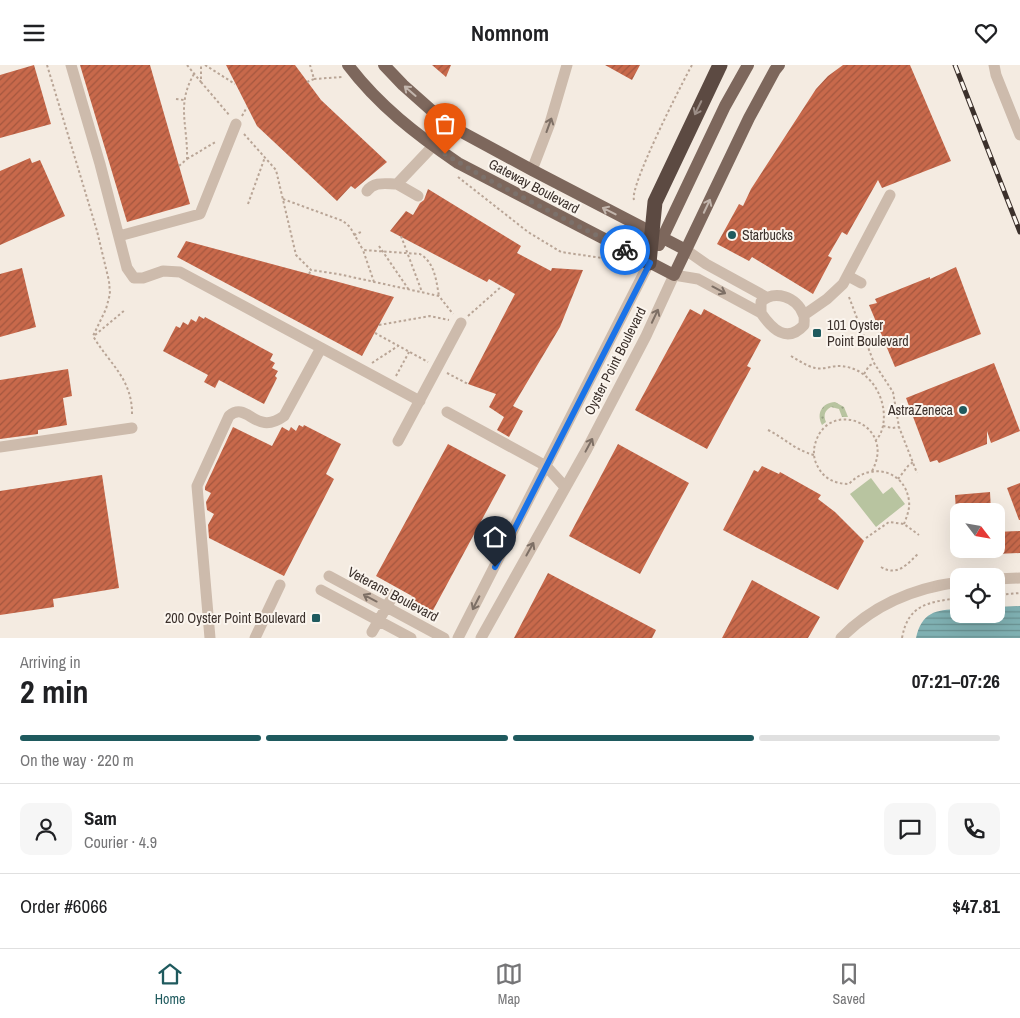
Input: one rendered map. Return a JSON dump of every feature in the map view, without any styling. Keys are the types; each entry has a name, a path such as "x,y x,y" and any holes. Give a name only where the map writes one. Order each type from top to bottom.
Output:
{"highway":[{"path":"650,263 657,235 654,203 720,65"}],"main road":[{"name":"Gateway Boulevard","path":"384,65 430,109 458,130 532,171 686,250"},
{"path":"657,235 748,65"},
{"name":"Oyster Point Boulevard","path":"674,275 749,118 779,65"},
{"name":"Gateway Boulevard","path":"348,71 383,105 432,146 485,178 674,275"}],"street":[{"path":"71,65 100,163 127,268 134,278 143,278 163,271 180,272 420,401"},
{"path":"532,171 550,123 567,65"},
{"path":"994,65 996,75 1020,135"},
{"path":"119,235 146,223 200,214 235,127"},
{"path":"371,189 397,184 432,146"},
{"path":"397,184 418,196"},
{"path":"804,315 827,299 843,284 890,195"},
{"path":"686,250 706,264 766,297"},
{"name":"Oyster Point Boulevard","path":"458,638 578,400 650,263"},
{"path":"674,275 698,279 760,313 774,329 782,333 790,335 799,331 804,325 804,315 799,306 791,299 781,296 772,295 766,297 761,302 760,313"},
{"name":"Oyster Point Boulevard","path":"481,638 587,449 646,336 674,275"},
{"path":"848,276 861,283"},
{"path":"398,441 461,323"},
{"path":"210,638 203,573 198,483 229,416 237,411 266,423 276,422 284,416 321,348"},
{"path":"447,412 546,466 565,487"},
{"path":"0,447 132,428"},
{"name":"Veterans Boulevard","path":"329,576 444,638"},
{"path":"1005,579 1020,578"},
{"path":"841,638 874,610 922,589 950,584"},
{"path":"255,638 280,585"},
{"path":"321,590 411,638"},
{"path":"372,632 394,594"}],"path":[{"path":"47,65 109,281 110,294 106,309 93,336"},
{"path":"187,65 235,127 276,170 296,255 312,270 440,296"},
{"path":"201,65 201,82"},
{"path":"205,65 236,84"},
{"path":"310,65 314,79"},
{"path":"634,200 632,196 637,183 666,116 692,65"},
{"path":"307,82 348,71"},
{"path":"187,159 188,145 183,105 187,86 194,74"},
{"path":"176,99 184,101"},
{"path":"179,166 235,127"},
{"path":"248,204 265,157"},
{"path":"456,176 528,232 561,252 616,260"},
{"path":"282,199 343,221 350,227 363,250 374,282"},
{"path":"354,235 360,232"},
{"path":"401,236 422,292"},
{"path":"379,246 409,290"},
{"path":"363,250 384,253 420,254 427,259 433,269 440,296 461,323"},
{"path":"309,274 312,270"},
{"path":"461,323 502,286"},
{"path":"849,297 874,363 893,392 899,427 917,473"},
{"path":"93,336 125,310"},
{"path":"379,325 430,316 461,323"},
{"path":"375,333 468,384"},
{"path":"93,336 103,353 114,364 126,383 132,408 132,428"},
{"path":"370,364 398,345"},
{"path":"395,377 409,352"},
{"path":"791,356 804,364 818,369 839,366 864,374 875,385 882,399 883,425 876,440"},
{"path":"864,374 874,363"},
{"path":"872,471 878,456 876,440 872,432 865,425 848,419 839,420 830,423 817,437 814,455 816,464 828,479 837,483 849,484 856,477 872,471 887,473 898,479 906,489 909,501 904,523"},
{"path":"883,425 892,428 899,427"},
{"path":"768,430 791,446 814,455"},
{"path":"898,479 913,462"},
{"path":"866,538 889,522 904,523 919,535"},
{"path":"881,567 887,571 897,570 905,567 919,553"},
{"path":"1005,594 1020,593"},
{"path":"902,638 903,631 912,612 938,601 950,599"}],"green space":[{"path":"835,402 844,407 848,417 842,417 839,409 831,407 826,411 826,422 822,425 820,421 821,409 827,404"},
{"path":"871,478 883,494 892,487 905,504 876,527 850,494"}],"water":[{"path":"1020,606 1020,638 916,638 922,623 931,614 936,612 950,610 950,623 1005,623 1005,607"}],"building":[{"path":"34,65 51,124 0,138 0,75"},
{"path":"80,65 150,65 190,204 127,222"},
{"path":"226,65 295,65 321,100 387,162 355,189 351,186 337,201 257,126"},
{"path":"432,65 451,65 446,77"},
{"path":"605,65 640,65 632,80"},
{"path":"843,65 910,65 951,161 882,188 878,180 847,235 842,232 828,256 832,258 813,294 752,257 749,261 717,244 739,204 743,206 751,189 816,89 828,76"},
{"path":"30,158 32,163 40,160 65,216 0,245 0,171"},
{"path":"428,189 521,246 517,253 551,271 552,268 583,270 560,327 513,406 523,411 509,437 497,430 504,417 489,407 496,394 468,384 515,294 489,279 487,282 390,231 406,211 413,215 424,200"},
{"path":"186,241 394,297 362,356 177,257"},
{"path":"956,267 981,334 895,367 869,305 877,303 875,299 930,277 930,279"},
{"path":"22,268 36,327 0,337 0,274"},
{"path":"690,309 701,315 704,309 761,340 747,366 751,368 707,449 635,410"},
{"path":"199,316 204,319 205,317 273,354 270,360 275,363 272,368 278,371 275,376 277,378 264,404 219,380 215,388 204,382 208,375 163,351 176,326 180,328 183,322 188,325 191,319 196,322"},
{"path":"994,363 1020,431 991,443 987,431 987,444 939,463 937,460 930,462 906,398"},
{"path":"68,369 72,396 63,398 67,425 38,430 38,434 0,439 0,380"},
{"path":"299,425 303,427 304,425 341,444 326,474 334,479 284,576 209,538 208,525 214,514 207,510 206,502 211,493 205,490 205,487 233,427 272,446 282,427 289,431 291,427 296,431"},
{"path":"448,444 506,475 431,614 409,602 412,596 376,576"},
{"path":"618,444 689,483 640,574 569,536"},
{"path":"762,466 779,474 780,472 821,495 818,499 835,512 864,541 838,590 723,530 754,470 758,472"},
{"path":"102,475 119,588 53,599 54,607 0,615 0,491"},
{"path":"1020,483 1020,520 1019,520 1007,488"},
{"path":"990,492 991,503 956,503 955,495"},
{"path":"1020,531 1020,553 1005,554 1005,532"},
{"path":"548,573 656,630 652,638 514,638"},
{"path":"752,580 820,617 808,638 722,638"}],"railway":[{"path":"955,65 1020,232"}],"way so far":[{"path":"445,154 485,178 625,250"}],"place":[{"name":"Starbucks","path":"732,235"},
{"name":"101 Oyster Point Boulevard","path":"817,333"},
{"name":"AstraZeneca","path":"963,410"},
{"name":"200 Oyster Point Boulevard","path":"316,618"}],"route":[{"path":"495,567 578,400 650,263 625,250"}]}
